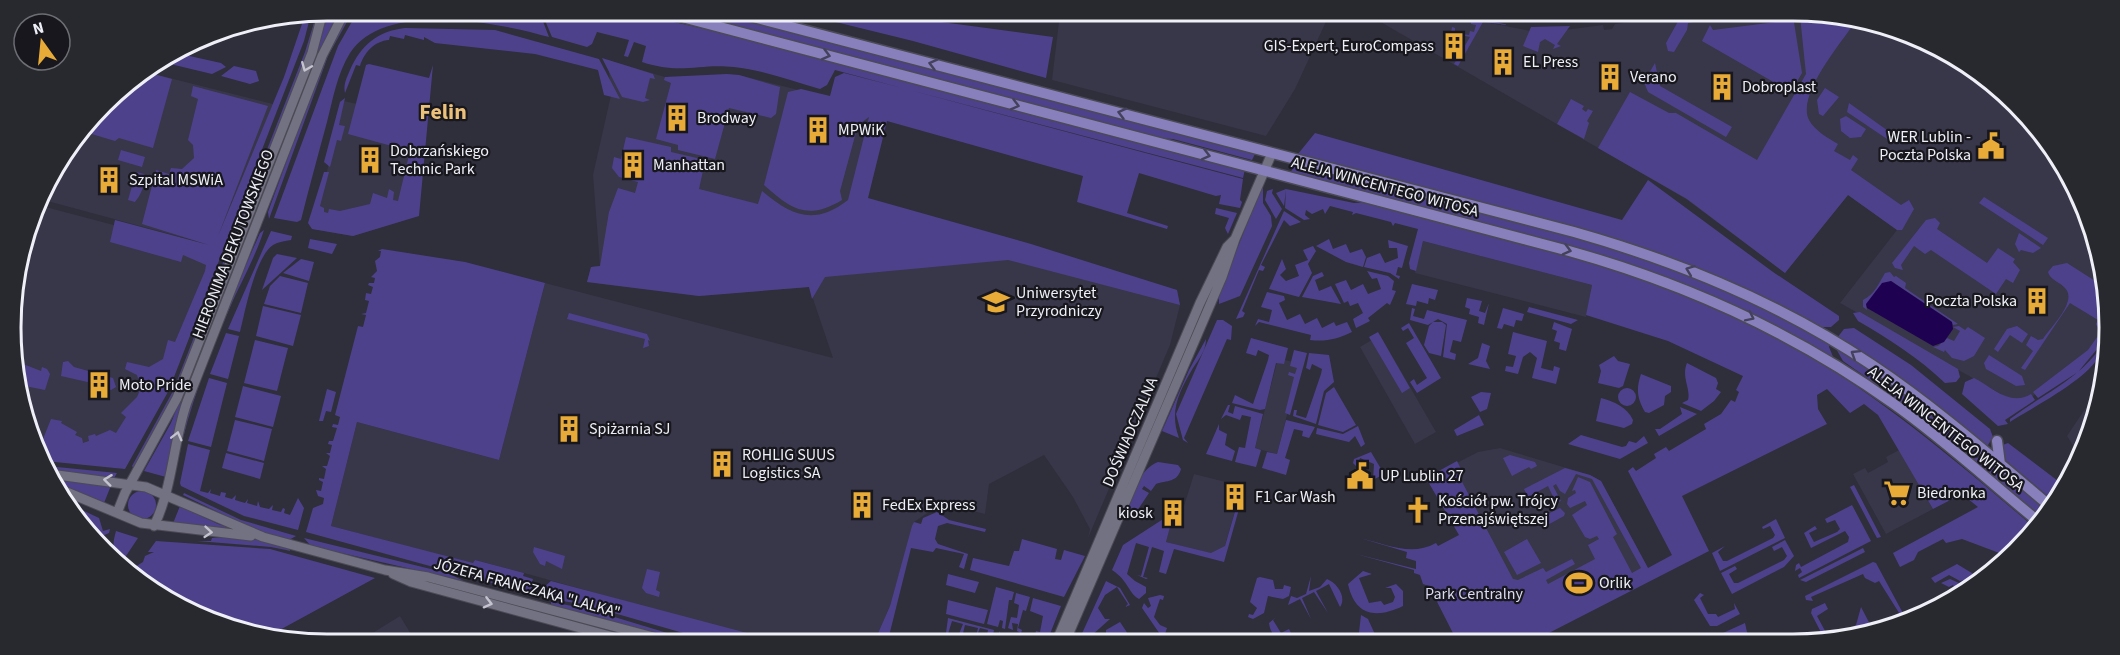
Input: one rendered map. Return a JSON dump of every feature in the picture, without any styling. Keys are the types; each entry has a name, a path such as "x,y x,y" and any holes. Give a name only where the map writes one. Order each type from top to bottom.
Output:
{"main road":[{"name":"ALEJA WINCENTEGO WITOSA","path":"697,21 1590,257 1669,282 1732,308 1791,338 1876,391 1950,448 2033,517"},
{"name":"ALEJA WINCENTEGO WITOSA","path":"768,21 1382,181 1608,242 1683,267 1800,321 1874,366 2045,502"},
{"path":"1997,441 2000,464"}],"street":[{"name":"HIERONIMA DEKUTOWSKIEGO","path":"117,513 130,483 177,399 312,53 320,21"},
{"name":"HIERONIMA DEKUTOWSKIEGO","path":"154,526 166,494 176,439 188,402 318,66 340,21"},
{"name":"DOŚWIADCZALNA","path":"1069,634 1222,277 1235,239 1272,153"},
{"name":"DOŚWIADCZALNA","path":"1060,634 1200,303 1227,247 1235,239"},
{"name":"JÓZEFA FRANCZAKA \"LALKA\"","path":"59,475 130,483 166,494 262,537 385,570 428,577 642,634"},
{"name":"JÓZEFA FRANCZAKA \"LALKA\"","path":"70,493 154,526 262,537"},
{"name":"JÓZEFA FRANCZAKA \"LALKA\"","path":"385,570 411,582 603,634"}],"shaded area":[{"path":"1059,21 1326,21 1295,89 1266,136 1052,80"},
{"path":"1379,21 1479,21 1541,33 1603,25 1604,30 1612,29 1615,24 1638,21 1792,21 1852,27 1910,44 1946,62 1995,97 2023,125 2058,174 2076,210 2089,248 2096,287 2098,340 2090,355 2026,401 2015,402 1840,303 1897,230 1848,195 1785,273 1686,199"},
{"path":"608,60 665,77 739,75 877,110 856,199 1177,290 1180,305 1170,345 1088,538 1090,529 1073,497 1044,455 989,484 985,514 935,502 932,510 914,522 890,606 878,634 743,634 475,560 473,564 331,526 357,422 499,460 545,283 833,358 809,287 699,296 587,282 591,267 600,266 593,175 611,95"},
{"path":"155,74 273,104 214,246 48,201 62,174 97,125 125,97"},
{"path":"344,101 423,119 402,221 353,236 313,229"},
{"path":"46,207 212,251 201,290 132,438 48,453 44,445 27,387 21,328 24,287 31,248"},
{"path":"1423,241 1592,285 1586,317 1415,273"},
{"path":"1891,281 1952,322 1953,329 1944,342 1933,346 1867,308 1866,304 1882,283"},
{"path":"1380,335 1436,432 1415,444 1360,347"},
{"path":"1278,358 1300,364 1277,454 1255,448"},
{"path":"2090,401 2075,448 2067,436"},
{"path":"1500,448 1590,475 1601,481 1648,568 1533,629 1449,467 1478,452"},
{"name":"Biedronka","path":"1901,449 1933,509 1886,534 1853,474 1865,468 1868,473 1888,462 1886,457"},
{"path":"1194,474 1242,486 1222,556 1166,542 1170,526 1177,528"},
{"path":"400,616 411,634 371,634"}],"green space":[{"path":"324,21 334,21 179,414 166,477 144,471 171,423 315,53"},
{"path":"345,21 347,21 328,56 269,219 268,212 323,62"},
{"path":"352,21 414,21 388,26 366,36 350,53 339,78 301,220 297,222 274,218 338,46"},
{"path":"472,21 543,21 549,37 527,31"},
{"path":"545,21 670,21 783,47 1245,169 1243,178 906,89 1243,179 1240,200 1242,202 1240,208 1219,204 1221,195 1216,196 1139,173 1127,213 1168,226 1167,229 1077,202 1083,176 887,121 868,198 1031,244 1177,290 1180,305 1008,260 825,277 812,299 809,287 699,296 587,282 591,267 600,266 609,212 618,188 635,193 638,182 619,177 612,168 614,157 621,159 626,137 671,147 671,152 714,162 704,166 699,189 758,204 762,191 793,212 814,215 836,208 848,200 869,117 858,125 840,191 842,200 819,210 800,209 791,206 764,185 788,92 801,89 830,96 835,77 844,73 902,88 835,70 827,85 820,89 745,68 722,66 668,68 642,62 646,46 634,42 628,57 624,56 629,40 597,32 592,44 587,47 552,37"},
{"path":"710,21 754,21 1256,152 1252,160 1173,139 1152,138"},
{"path":"832,21 934,21 1053,37 1046,78"},
{"path":"1471,21 1489,21 1509,25 1483,22 1458,66 1454,64 1470,37 1451,33 1452,27 1455,28 1455,33 1469,35 1470,31 1474,32 1476,25 1471,24"},
{"path":"1678,21 1699,21 1688,23 1687,30 1674,52 1668,51 1666,43"},
{"path":"1794,21 1802,73 1791,92 1702,41 1710,25 1713,30"},
{"path":"1801,21 1852,27 1815,82 1809,96 1807,109 1809,120 1818,131 1838,144 1834,151 1850,160 1853,155 1858,159 1851,170 1901,205 1909,200 1914,209 1902,230 1897,230 1848,195 1785,273 1687,199 1598,148 1630,92 1669,113 1676,113 1757,160 1806,74"},
{"path":"302,22 309,22 304,41 169,390 125,469 52,462 42,441 51,419 62,421 61,423 77,432 75,435 82,438 83,443 89,441 88,436 95,434 96,436 110,430 116,433 126,417 121,413 137,397 141,388 137,375 125,369 127,362 149,367 163,359 168,340 175,342 205,271 206,265 183,255 181,262 110,242 115,220 209,245 142,224 156,170 169,174 171,168 182,169 194,158 193,145 188,140 198,99 191,96 193,86 268,106 218,236 284,77"},
{"path":"315,22 311,43 178,387 134,469 132,466 173,391"},
{"path":"1570,26 1557,44 1561,46 1553,49 1555,45 1545,39 1540,42 1538,52 1523,46 1531,27"},
{"path":"405,28 495,30 599,59 620,99 604,95 598,70 535,54 435,43 424,37 424,40 405,35 404,39 390,36 389,40 370,48 360,66 356,65 345,93 345,84 359,53 379,36"},
{"path":"187,55 221,63 226,67 212,74 171,64"},
{"path":"602,58 653,74 655,79 650,78 645,98 650,100 643,102 622,97"},
{"path":"1655,63 1660,86 1732,127 1726,137 1648,92 1644,82"},
{"path":"1948,64 1963,73 1984,88"},
{"path":"366,65 429,78 433,65 419,216 353,236 312,229 308,223 324,172 329,172 320,206 324,208 324,212 328,213 329,209 340,211 370,204 373,193 387,198 389,189 394,192 393,200 398,201 410,151 348,134"},
{"path":"234,66 256,71 259,81 250,84 221,76"},
{"path":"155,74 172,79 153,148 119,138 115,141 90,134 125,97"},
{"path":"739,75 780,87 776,114 771,118 729,108 715,159 678,150 678,145 656,139 671,83 664,80 665,77"},
{"path":"1825,88 1839,97 1823,116 1819,114 1817,100"},
{"path":"345,98 339,125 345,126 341,141 337,140 330,167 324,162 340,102"},
{"path":"1571,99 1584,106 1582,109 1586,112 1588,109 1593,111 1587,121 1589,123 1584,139 1557,124"},
{"path":"1849,103 1898,138 1893,143 1847,112"},
{"path":"1846,116 1866,129 1861,137 1850,138 1841,131 1840,119"},
{"path":"1315,133 1622,220 1648,180 1773,272 1839,316 1839,320 1831,327 1820,327 1753,292 1654,251 1298,154"},
{"path":"121,150 145,157 142,167 118,160"},
{"path":"1293,165 1378,184 1598,242 1713,282 1830,342 1829,347 1834,359 1748,311 1658,274 1291,173"},
{"path":"136,172 144,174 144,181 135,202 128,200"},
{"path":"1263,184 1263,203 1271,216 1272,226 1240,296 1219,304 1219,294"},
{"path":"1273,189 1272,193 1282,209 1276,219 1265,200 1267,191"},
{"name":"Park Centralny","path":"1286,189 1354,203 1372,202 1632,275 1719,307 1781,339 1857,387 1930,441 2029,523 2000,553 1962,539 1946,543 1943,539 1918,552 1914,560 1900,567 1893,553 1978,507 1962,494 1933,509 1878,415 1864,404 1850,413 1827,389 1817,395 1818,409 1827,424 1682,496 1709,551 1547,634 1453,634 1429,586 1423,584 1420,575 1414,573 1414,570 1356,554 1416,569 1416,561 1406,558 1407,552 1360,538 1398,548 1417,549 1436,543 1438,546 1459,535 1426,478 1457,461 1462,471 1458,474 1485,526 1481,528 1486,528 1513,579 1518,580 1543,568 1546,572 1572,559 1575,564 1546,580 1548,584 1595,559 1588,545 1599,539 1597,536 1590,539 1585,537 1572,515 1587,505 1585,501 1570,508 1567,504 1568,498 1576,493 1575,490 1572,491 1578,477 1590,482 1617,534 1613,537 1632,573 1641,568 1592,479 1576,474 1565,494 1556,484 1553,486 1561,501 1556,503 1548,486 1528,497 1524,489 1565,468 1590,475 1601,481 1648,568 1672,555 1628,471 1633,467 1636,471 1656,458 1654,454 1666,447 1669,451 1706,429 1704,424 1721,414 1731,400 1735,402 1739,392 1736,390 1743,376 1668,341 1586,315 1592,285 1423,241 1416,271 1410,269 1409,263 1418,229 1395,223 1393,226 1391,222 1356,213 1352,215 1353,212 1330,206 1325,214 1323,209 1312,214 1306,210 1305,215 1310,219 1304,220 1285,208 1286,190 1284,206 1276,193"},
{"path":"1984,197 2048,238 2043,245 1979,203"},
{"path":"1216,208 1237,213 1228,234 1225,228 1229,218 1215,214"},
{"path":"1284,211 1301,222 1290,226 1284,220 1261,265 1265,267 1263,271 1259,270 1242,311 1245,313 1243,317 1236,319"},
{"path":"1935,218 1940,223 1937,229 1987,263 1998,248 2015,259 2013,262 2020,270 2013,283 2006,279 1996,294 1931,250 1925,254 1914,246 1901,265 1903,270 1895,268 1892,263 1926,220"},
{"path":"264,230 213,348 193,402 183,438 186,416 231,299 260,233"},
{"path":"271,231 292,236 291,240 275,244 267,251 256,273 240,332 228,329"},
{"path":"2019,233 2041,248 2033,253 2021,250 2019,252 2015,244"},
{"path":"310,239 337,244 332,254 308,248"},
{"path":"1329,239 1333,249 1346,244 1350,253 1362,249 1366,257 1363,267 1346,262 1316,246"},
{"path":"1388,240 1408,246 1402,268 1398,267 1396,275 1400,276 1399,279 1390,273 1364,267 1367,258 1380,253 1385,263 1398,258 1397,248 1389,248"},
{"path":"1313,246 1316,251 1308,264 1312,273 1299,297 1269,289 1282,259 1286,269 1280,275 1286,281 1299,276 1295,265 1308,260 1303,250"},
{"path":"382,249 465,262 545,283 499,460 357,422 331,526 473,563 475,560 524,573 523,576 533,579 531,586 534,592 519,588 517,590 306,532 313,508 323,504 324,498 318,496 316,490 321,491 323,482 319,478 324,479 326,469 322,466 327,466 330,456 326,453 330,453 332,445 328,444 329,441 333,441 337,428 332,427 333,424 338,425 340,417 335,415 358,326 363,327 366,315 361,314 366,313 369,301 365,300 366,293 371,294 373,287 368,285 374,283 375,278 371,277 377,271 375,261 380,257 381,251 378,251"},
{"path":"277,254 297,258 262,290 273,258"},
{"path":"301,259 314,262 309,281 283,273"},
{"path":"2067,263 2095,281 2099,330 2096,324 2098,320 2070,303 2025,370 2021,368 2033,351 2026,345 2031,336 2038,340 2043,339 2066,307 2068,300 2065,288 2048,272 2053,266"},
{"path":"1367,271 1388,276 1394,281 1392,290 1396,291 1390,305 1387,303 1368,318 1370,321 1356,328 1353,319 1363,313 1358,303 1350,306 1348,301 1344,303 1335,284 1346,280 1351,290 1363,284 1368,294 1381,289 1377,278 1372,279"},
{"path":"1322,272 1324,276 1315,280 1319,291 1331,286 1341,304 1302,297 1313,276"},
{"path":"1890,272 1894,277 1906,283 1905,288 1958,324 1953,325 1951,321 1891,281 1866,305 1867,310 1863,307 1863,300 1874,291 1885,273"},
{"path":"280,276 308,283 301,313 264,304 270,286"},
{"path":"1412,284 1438,290 1435,300 1429,298 1428,304 1417,301 1416,306 1406,304"},
{"path":"1267,292 1284,296 1285,300 1279,303 1287,320 1300,314 1305,324 1317,318 1322,328 1334,322 1336,326 1347,322 1352,332 1316,341 1310,340 1311,335 1259,322 1255,326 1258,319 1269,322 1272,310 1261,307"},
{"path":"1467,298 1482,301 1479,311 1485,313 1489,303 1484,325 1478,323 1479,317 1469,314 1470,309 1465,307"},
{"path":"263,306 301,315 293,346 256,336"},
{"path":"1529,307 1578,320 1571,324 1527,312"},
{"path":"1412,308 1415,309 1413,316 1424,319 1427,310 1467,320 1461,342 1453,340 1450,352 1456,354 1455,360 1443,357 1447,324 1438,319 1428,325 1410,320"},
{"path":"1503,308 1524,314 1522,321 1516,320 1514,327 1504,324 1502,329 1497,328"},
{"path":"1860,312 1958,369 1960,377 1956,382 1945,383 1903,349 1858,321 1853,313"},
{"path":"569,313 647,334 650,341 648,340 649,346 643,348 645,339 567,319"},
{"path":"1217,320 1223,320 1232,326 1231,340 1227,339 1184,438 1188,443 1183,440 1176,414"},
{"path":"1433,322 1442,322 1446,325 1441,356 1429,353 1424,345 1429,326"},
{"path":"1554,322 1572,329 1566,351 1559,349 1560,343 1554,341 1557,331 1552,329"},
{"path":"1409,323 1441,378 1417,393 1410,382 1414,379 1417,385 1427,378 1406,343 1414,338 1408,328 1403,331 1401,328"},
{"path":"1959,326 1965,330 1968,327 1985,338 1974,356 1964,361 1952,358 1945,350 1944,352 1933,347 1938,346 1947,338 1954,341 1960,331 1953,327"},
{"path":"2017,326 2028,334 2022,343 2010,335 1998,352 1994,349 2007,329"},
{"path":"1854,328 1911,365 1990,429 1993,437 1988,445 1985,446 1837,338 1844,329"},
{"path":"1378,332 1410,388 1402,393 1369,337"},
{"path":"1513,332 1547,341 1541,368 1553,371 1554,366 1560,368 1556,384 1532,378 1537,358 1530,352 1523,357 1518,374 1505,371 1506,366 1513,367 1516,356 1508,354"},
{"path":"226,333 239,336 228,379 210,374"},
{"path":"2099,335 2098,348 2078,372 2038,398 2033,392 2088,350"},
{"path":"1251,338 1288,348 1284,364 1276,363 1265,409 1260,410 1232,403 1235,395 1253,404 1268,360 1269,355 1258,350 1256,356 1246,353"},
{"path":"1206,339 1203,351 1177,402 1175,419 1179,438 1162,431 1189,370"},
{"path":"255,340 288,348 277,391 244,383"},
{"path":"1482,343 1490,346 1486,361 1490,369 1468,364 1478,358"},
{"path":"1835,347 1869,366 1981,452 1966,451 1916,412 1843,361"},
{"path":"1294,350 1307,353 1290,415 1285,413 1294,377 1288,375 1289,372 1295,374 1297,368 1290,366"},
{"path":"2098,351 2097,359 2079,377 2010,422 2010,419 2022,410 2072,377"},
{"path":"1309,353 1329,355 1334,382 1324,391 1316,424 1293,416 1294,410 1297,410 1296,415 1306,418 1321,374 1322,369 1312,364 1310,370 1306,368"},
{"path":"1989,355 2022,376 2025,385 2016,386 1986,369 1984,363"},
{"path":"1614,356 1618,361 1630,364 1623,386 1619,388 1598,383 1601,371 1599,365"},
{"path":"68,361 74,367 113,378 116,387 111,390 106,388 106,383 93,379 92,383 61,376 63,362"},
{"path":"1687,363 1716,378 1718,383 1716,389 1721,392 1701,411 1682,403 1688,400 1689,396 1685,373"},
{"path":"24,364 41,371 42,367 47,369 50,374 45,390 27,386"},
{"path":"1641,374 1671,386 1671,392 1665,396 1664,405 1649,413 1645,412 1639,398 1638,384"},
{"path":"209,378 227,383 211,447 188,441"},
{"path":"1974,378 2008,397 2016,398 2031,394 2035,400 2005,420 2008,424 1998,426 1962,394 1965,382"},
{"path":"243,386 281,396 273,427 235,417"},
{"path":"1334,387 1356,425 1343,432 1318,425 1326,393"},
{"path":"1627,388 1635,393 1636,397 1631,405 1627,406 1619,401 1618,397 1623,389"},
{"path":"327,389 336,392 331,412 326,411 323,421 319,421"},
{"path":"1481,392 1491,393 1487,409 1480,412 1471,397"},
{"path":"1601,398 1624,408 1633,420 1632,424 1624,428 1596,421"},
{"path":"1230,405 1228,412 1233,414 1235,406 1263,414 1255,448 1261,450 1256,467 1235,462 1239,447 1245,448 1251,417 1242,415 1240,420 1226,415 1221,419"},
{"path":"1680,407 1697,414 1659,436 1655,429 1660,429 1682,414"},
{"path":"1479,415 1484,425 1457,436 1454,430"},
{"path":"235,420 272,429 264,461 227,451"},
{"path":"1286,420 1315,427 1309,438 1302,436 1303,431 1294,429 1285,458 1290,460 1286,475 1262,468 1267,452 1277,454"},
{"path":"1219,424 1219,430 1227,434 1225,445 1235,451 1232,461 1206,454"},
{"path":"1358,426 1365,444 1361,447 1355,436 1349,442 1316,434 1317,428 1343,434"},
{"path":"1581,435 1622,447 1626,446 1629,441 1636,443 1644,436 1648,443 1620,459 1568,444"},
{"path":"2008,443 2058,481 2048,496 2005,460 2000,446"},
{"path":"188,444 210,450 200,491 208,493 211,489 210,493 220,496 221,492 226,493 225,497 232,499 236,495 235,500 245,503 248,499 247,503 257,506 258,501 260,507 269,509 273,505 272,510 281,512 283,508 284,513 290,515 298,498 304,508 298,530 244,516 181,486"},
{"path":"1371,452 1384,474 1373,480 1374,464 1360,458 1357,467 1353,463 1354,459"},
{"path":"226,453 264,463 260,479 222,468"},
{"path":"1510,455 1535,462 1537,466 1531,469 1529,467 1512,476 1503,458"},
{"path":"1985,456 2043,504 2035,515 1972,459"},
{"path":"1158,462 1178,465 1181,469 1179,474 1171,480 1156,484 1151,491 1144,486 1142,489 1149,493 1135,514 1128,515 1125,513 1137,484 1146,471"},
{"path":"55,467 117,473 114,478 57,471"},
{"path":"60,477 112,483 104,503 66,487"},
{"path":"1854,485 1881,537 1877,538 1850,487"},
{"path":"142,491 152,495 156,505 152,515 142,519 132,515 128,505 132,495"},
{"path":"184,493 241,520 296,536 289,540 253,529 183,495"},
{"path":"1852,505 1871,541 1799,578 1798,575 1802,572 1800,568 1795,571 1796,565 1799,563 1801,567 1848,542 1849,537 1845,531 1811,548 1804,533 1815,526 1817,529 1809,533 1814,542 1837,532 1840,529 1835,520 1827,523 1825,519"},
{"path":"180,506 218,524 254,534 172,526"},
{"path":"1236,508 1239,509 1224,562 1174,549 1166,574 1159,572 1164,551 1152,547 1143,577 1148,578 1146,579 1137,575 1141,576 1149,547 1136,543 1127,574 1146,587 1146,593 1139,599 1122,578 1112,570 1123,545 1171,514 1173,515 1174,510 1181,512 1177,528 1170,527 1166,542 1211,553 1225,546"},
{"path":"1560,508 1565,513 1564,516 1542,528 1537,519"},
{"path":"81,509 99,518 103,531 110,529 109,533 103,536"},
{"path":"937,512 949,520 986,529 985,532 947,523 938,526 935,539 938,544 968,554 964,569 959,567 964,554 936,548 933,552 911,548 890,634 878,634 890,606 912,526 914,522 921,524 923,518"},
{"path":"1776,519 1785,538 1720,571 1712,553 1725,546 1718,552 1723,561 1727,561 1773,538 1775,535 1770,526 1763,529 1762,527"},
{"path":"116,531 138,538 125,558 114,547"},
{"path":"227,537 271,542 291,551 271,547 197,541 211,541 212,538"},
{"path":"304,538 447,573 464,581 311,546"},
{"path":"1022,539 1057,549 1055,559 1061,560 1064,550 1085,556 1064,597 970,570 973,558 1009,566 1014,551 1019,551"},
{"path":"1527,539 1541,563 1517,575 1504,552"},
{"path":"1785,540 1794,556 1784,567 1732,594 1721,573 1735,566 1737,569 1729,574 1734,583 1738,583 1784,560 1787,556 1782,547 1774,551 1772,547"},
{"path":"156,541 270,549 375,578 280,630 229,618 174,593 136,567 143,562 145,556 154,552 148,552"},
{"path":"534,547 565,556 562,569 546,561 545,566 540,564 533,552"},
{"path":"1863,548 1865,552 1806,582 1800,580"},
{"path":"1873,562 1876,563 1903,614 1900,615 1879,581 1875,583 1865,578 1863,574 1811,597 1813,601 1806,600 1805,596"},
{"path":"1957,564 1974,574 1954,588 1953,585 1949,587 1941,583 1950,579 1959,583 1964,580 1960,581 1949,575 1935,583 1931,578"},
{"path":"647,569 660,572 656,590 660,592 659,597 646,593 642,588"},
{"path":"1363,571 1372,574 1359,578 1369,603 1381,601 1384,605 1393,602 1395,597 1391,588 1385,588 1396,584 1403,591 1403,606 1384,613 1368,612 1361,608 1351,595 1348,584"},
{"path":"948,574 979,582 975,593 946,585"},
{"path":"1311,576 1309,591 1320,587 1327,579 1337,587 1342,595 1342,603 1340,607 1329,584 1316,591 1328,613 1314,592 1302,598 1311,619 1300,599 1288,605 1291,596 1297,598 1306,594"},
{"path":"1257,578 1273,580 1275,589 1283,589 1284,585 1291,587 1289,596 1283,599 1268,596 1264,613 1253,619 1248,617 1249,614 1253,615 1257,608 1250,602"},
{"path":"551,581 749,634 687,634 586,605 546,598 543,595 543,588"},
{"path":"1106,581 1120,588 1130,605 1125,607 1128,604 1117,587 1105,595 1098,608 1105,619 1110,619 1093,634 1082,634"},
{"path":"996,587 1014,592 1012,600 1009,600 1005,629 1002,628 1003,621 1000,620 998,627 987,624"},
{"path":"1016,593 1030,597 1026,611 1023,610 1018,628 1022,630 1021,633 1017,631 1018,624 1012,623 1013,630 1008,628 1011,617 1017,618 1019,605 1014,603"},
{"path":"1700,593 1704,595 1700,598 1708,614 1716,614 1718,617 1735,609 1734,603 1740,614 1717,626 1710,626 1694,600"},
{"path":"1164,596 1163,600 1160,599 1154,617 1160,625 1167,628 1165,634 1160,634 1142,608 1144,603 1148,608 1151,606 1148,598"},
{"path":"1033,598 1061,606 1050,634 1035,634 1036,631 1040,632 1043,616 1030,611"},
{"path":"948,600 988,610 984,624 946,614"},
{"path":"551,602 588,609 670,634 654,634 551,605"},
{"path":"1825,603 1828,609 1817,616 1825,632 1821,632 1811,613 1812,609"},
{"path":"1861,607 1870,624 1850,628 1856,625"},
{"path":"1361,615 1368,619 1375,634 1359,634"},
{"path":"1276,617 1273,620 1281,633 1289,629 1292,634 1273,634 1269,623"},
{"path":"948,618 994,630 993,634 987,634 988,630 980,628 976,634 978,628 965,625 963,634 959,634 963,624 952,621 948,634 942,633 946,633"},
{"path":"1120,622 1128,634 1110,634 1106,633 1106,630"},
{"path":"1745,623 1747,634 1723,634"}],"place":[{"name":"GIS-Expert, EuroCompass","path":"1454,46"},
{"name":"EL Press","path":"1503,62"},
{"name":"Verano","path":"1610,77"},
{"name":"Dobroplast","path":"1722,87"},
{"name":"Brodway","path":"677,118"},
{"name":"MPWiK","path":"818,130"},
{"name":"WER Lublin - Poczta Polska","path":"1991,146"},
{"name":"Dobrzańskiego Technic Park","path":"370,160"},
{"name":"Manhattan","path":"633,165"},
{"name":"Szpital MSWiA","path":"109,180"},
{"name":"Poczta Polska","path":"2037,301"},
{"name":"Uniwersytet Przyrodniczy","path":"996,302"},
{"name":"Moto Pride","path":"99,385"},
{"name":"Spiżarnia SJ","path":"569,429"},
{"name":"ROHLIG SUUS Logistics SA","path":"722,464"},
{"name":"UP Lublin 27","path":"1360,476"},
{"name":"Biedronka","path":"1897,493"},
{"name":"F1 Car Wash","path":"1235,497"},
{"name":"FedEx Express","path":"862,505"},
{"name":"Kościół pw. Trójcy Przenajświętszej","path":"1418,510"},
{"name":"kiosk","path":"1173,513"},
{"name":"Orlik","path":"1579,583"}],"district":[{"name":"Felin","path":"443,112"}]}
